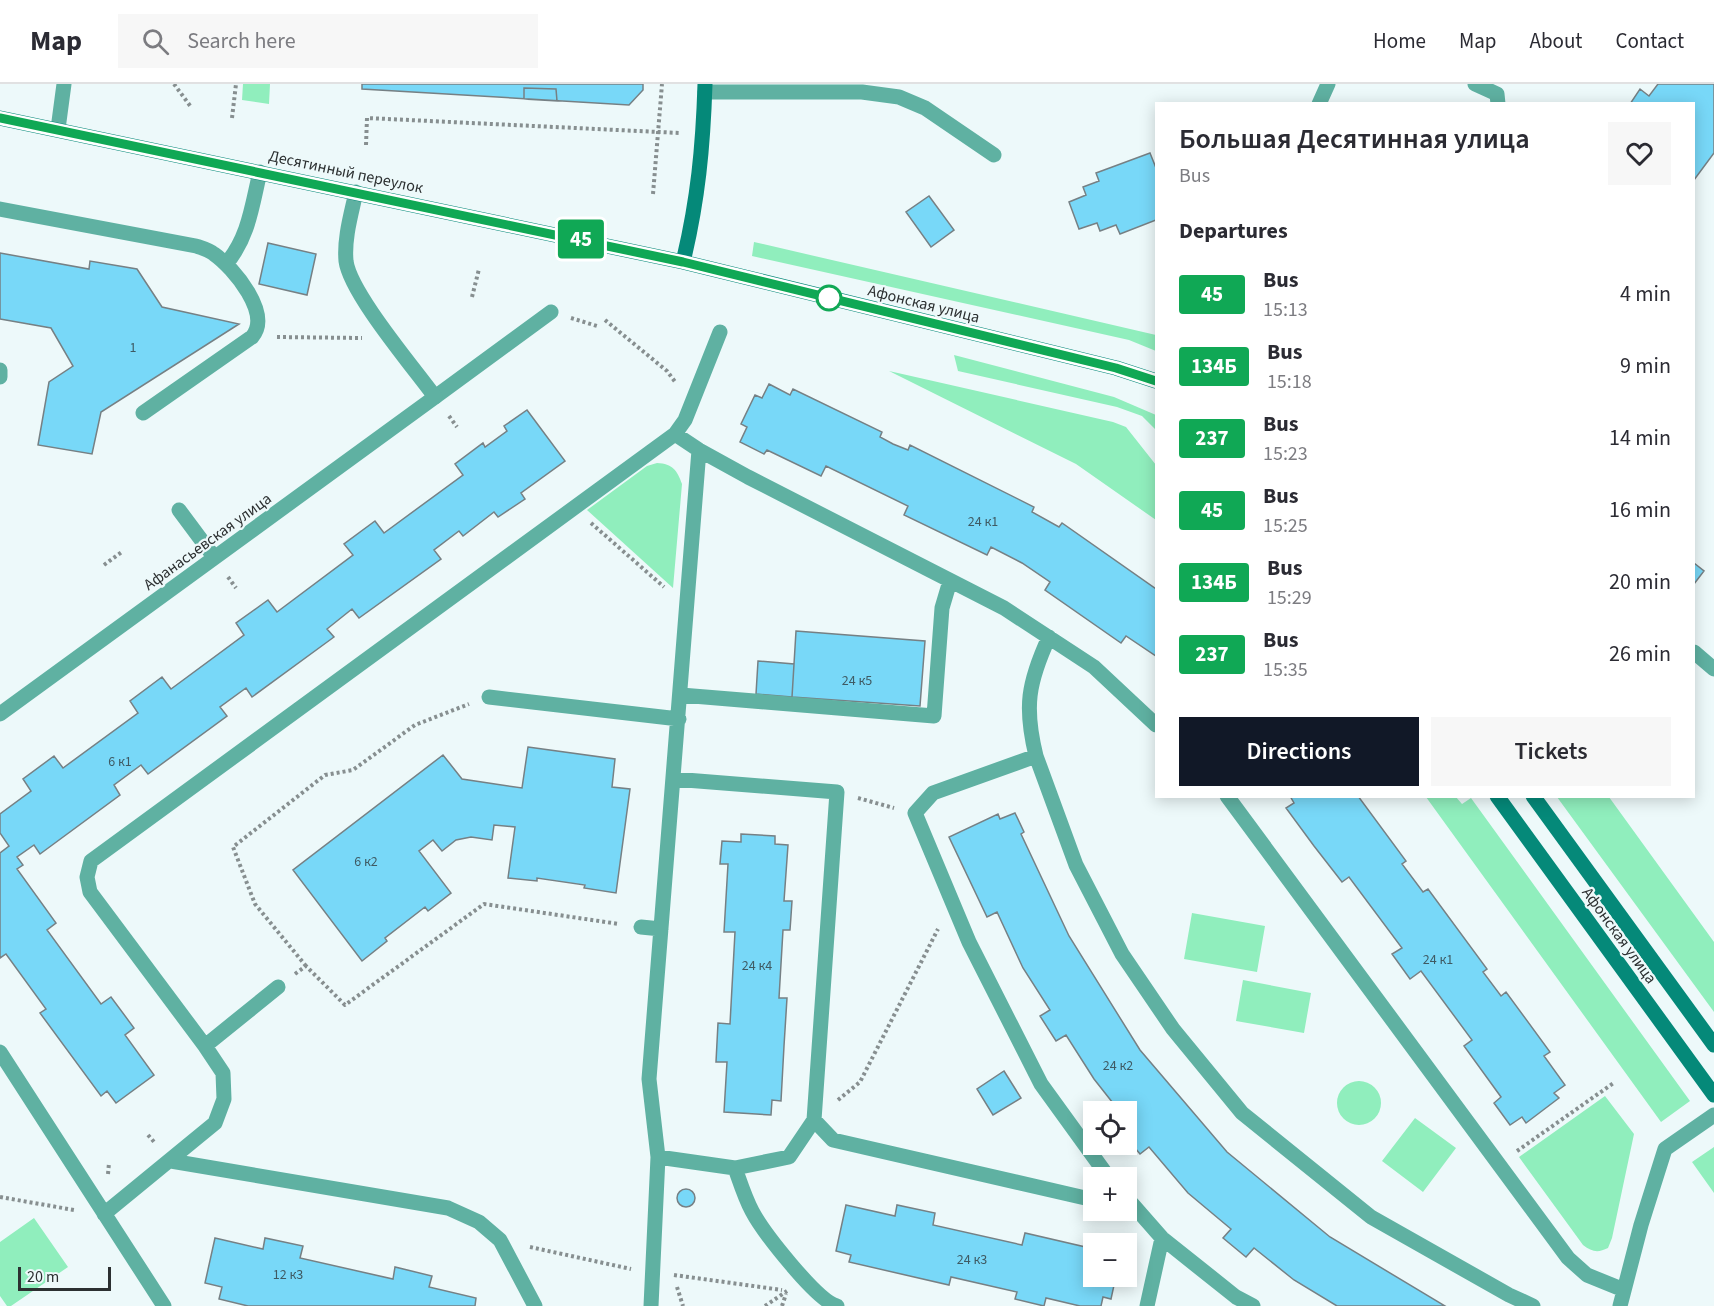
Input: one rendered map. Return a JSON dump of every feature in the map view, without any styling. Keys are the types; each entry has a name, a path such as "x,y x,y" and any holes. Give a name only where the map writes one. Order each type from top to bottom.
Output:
{"street":[{"path":"58,129 64,84"},
{"path":"1319,102 1328,84"},
{"path":"1474,84 1497,94 1498,102"},
{"path":"683,262 697,202 704,135 705,88 862,92 899,97 926,108 994,155"},
{"name":"Десятинный переулок","path":"0,118 683,262"},
{"path":"226,264 245,236 260,172"},
{"path":"356,192 346,239 346,263 354,288 435,397"},
{"path":"0,209 196,246 212,252 226,264 256,305 260,318 259,329 252,337 143,413"},
{"name":"Афонская улица","path":"683,262 1116,368 1155,381"},
{"name":"Афанасьевская улица","path":"0,714 551,312"},
{"path":"104,1214 215,1123 224,1099 223,1073 90,892 87,877 91,861 675,434 685,420 720,332"},
{"path":"0,370 0,377"},
{"path":"675,434 699,450 1004,608 1094,667 1155,724"},
{"path":"651,1306 657,1157 649,1079 699,450"},
{"path":"179,510 214,557"},
{"path":"681,695 934,716 942,608 950,581"},
{"path":"1049,637 1037,663 1030,690 1028,721 1036,756 1076,865 1122,954 1173,1029 1242,1113 1371,1217 1509,1295 1533,1306"},
{"path":"1695,652 1714,669"},
{"path":"489,697 679,719"},
{"path":"1036,756 933,793 915,813 969,942 1041,1084 1101,1167"},
{"path":"657,1157 735,1168 789,1157 814,1120 837,792 673,778"},
{"path":"1228,798 1568,1258 1587,1275 1624,1290"},
{"name":"Афонская улица","path":"1498,798 1714,1095"},
{"name":"Афонская улица","path":"1534,798 1714,1045"},
{"path":"641,927 661,929"},
{"path":"205,1046 278,987"},
{"path":"0,1052 164,1306"},
{"path":"1620,1306 1665,1149 1714,1115"},
{"path":"814,1120 833,1140 1083,1197"},
{"path":"171,1161 448,1208 479,1222 500,1240 535,1306"},
{"path":"735,1168 752,1212 808,1285 830,1304 837,1306"},
{"path":"1137,1213 1162,1238 1236,1297 1253,1306"},
{"path":"1147,1306 1162,1238"}],"path":[{"path":"174,84 191,106"},
{"path":"232,118 236,84"},
{"path":"653,194 662,84"},
{"path":"366,145 367,118 704,135"},
{"path":"472,297 480,269"},
{"path":"605,320 667,371 681,391"},
{"path":"252,337 360,337 400,349"},
{"path":"574,508 687,608"},
{"path":"104,565 123,551"},
{"path":"489,697 415,725 353,771 325,776 233,847 255,904 306,966 345,1005 484,904 641,927"},
{"path":"837,792 915,813"},
{"path":"814,1120 860,1082 952,902"},
{"path":"278,987 306,966"},
{"path":"1499,1163 1615,1082"},
{"path":"0,1197 104,1214"},
{"path":"765,1306 787,1291 782,1306"}],"green space":[{"path":"243,84 270,84 269,104 242,100"},
{"path":"754,242 1155,335 1155,351 1129,340 752,256"},
{"path":"954,355 1114,397 1155,415 1155,429 1142,416 1117,407 958,371"},
{"path":"889,371 1113,422 1126,427 1155,464 1155,519 1076,464"},
{"path":"657,463 674,469 682,484 673,588 587,510 647,466"},
{"path":"1427,798 1457,798 1462,804 1471,798 1690,1101 1661,1122"},
{"path":"1558,798 1610,798 1714,942 1714,1012"},
{"path":"1192,913 1265,926 1257,972 1184,959"},
{"path":"1243,980 1311,993 1304,1033 1236,1021"},
{"path":"1359,1081 1374,1088 1381,1103 1374,1118 1359,1125 1344,1118 1337,1103 1344,1088"},
{"path":"1605,1096 1634,1134 1612,1238 1608,1248 1595,1251 1583,1245 1519,1157"},
{"path":"1415,1118 1456,1148 1423,1192 1382,1161"},
{"path":"1714,1147 1714,1193 1692,1162"},
{"path":"34,1218 68,1267 11,1306 7,1306 0,1296 0,1242"}],"building":[{"path":"362,84 643,84 643,90 629,105 362,89"},
{"path":"1658,84 1714,84 1714,153 1695,179 1695,102 1631,102 1640,89 1649,96"},
{"path":"524,88 556,89 557,101 524,99"},
{"path":"1150,153 1155,166 1155,220 1120,234 1116,225 1100,231 1097,223 1079,229 1069,202 1086,195 1083,187 1099,181 1096,173"},
{"path":"929,196 954,230 931,247 906,212"},
{"path":"268,243 316,254 307,295 259,284"},
{"path":"0,253 89,269 90,261 137,269 162,307 239,324 101,412 92,454 38,445 49,382 73,366 51,328 0,319"},
{"path":"769,384 790,395 793,389 882,432 880,437 893,444 908,450 910,445 1034,507 1032,512 1059,527 1062,523 1155,588 1155,655 1126,636 1121,643 1045,590 1050,582 1022,563 991,547 987,555 904,515 908,506 826,466 821,476 767,450 764,454 740,442 747,427 741,424 755,395 762,398"},
{"path":"527,410 565,461 521,493 525,499 498,517 494,512 463,536 459,531 434,550 441,559 359,618 352,609 327,629 334,637 252,697 246,688 220,707 227,716 148,774 141,765 114,785 120,795 40,854 34,845 17,857 23,865 17,869 56,923 47,930 101,1004 111,997 134,1028 125,1035 154,1075 116,1103 107,1091 101,1096 40,1013 46,1009 6,954 0,958 0,853 9,846 0,833 0,814 31,791 23,779 54,756 63,768 138,713 130,701 162,677 171,689 244,635 236,623 268,600 277,612 353,555 344,544 375,521 384,533 463,475 455,464 483,443 485,447 507,431 504,426"},
{"path":"1695,564 1704,571 1695,583"},
{"path":"796,631 925,641 920,706 792,697"},
{"path":"758,661 794,664 792,697 756,694"},
{"path":"528,747 615,759 612,787 630,789 616,893 584,888 585,885 537,878 537,881 508,878 515,827 494,825 492,840 471,837 456,840 442,851 433,840 419,851 451,893 428,911 425,907 385,938 387,941 362,961 293,870 443,755 462,779 522,788"},
{"path":"1291,798 1359,798 1406,861 1402,864 1423,892 1428,889 1487,969 1483,972 1501,996 1506,992 1550,1052 1544,1056 1565,1085 1554,1093 1559,1098 1526,1123 1522,1117 1510,1125 1494,1103 1501,1097 1464,1046 1472,1040 1421,971 1410,979 1392,954 1402,948 1349,877 1342,882 1314,846 1286,808 1294,803"},
{"path":"1015,813 1024,832 1021,834 1069,936 1140,1050 1227,1152 1330,1237 1445,1306 1337,1306 1294,1280 1254,1248 1246,1257 1223,1238 1231,1229 1188,1193 1149,1147 1140,1154 1137,1150 1137,1101 1111,1101 1094,1079 1066,1035 1056,1041 1040,1016 1050,1010 1023,968 997,912 987,917 949,837 998,814 1000,819"},
{"path":"741,834 775,836 775,844 788,845 784,901 792,901 790,930 783,930 779,998 787,998 781,1101 772,1100 771,1115 724,1112 727,1062 716,1062 718,1023 730,1024 735,932 724,932 728,864 720,864 722,841 741,842"},
{"path":"1004,1071 1021,1098 993,1115 977,1089"},
{"path":"682,1189 690,1189 695,1194 693,1205 682,1207 677,1202 677,1194"},
{"path":"846,1205 895,1216 897,1205 935,1213 933,1225 1022,1245 1025,1233 1083,1246 1083,1287 1114,1287 1111,1299 1103,1297 1101,1306 1080,1306 1046,1298 1044,1306 1015,1299 1017,1292 951,1277 949,1285 849,1262 851,1255 836,1251"},
{"path":"215,1238 263,1249 265,1238 303,1246 300,1258 393,1279 395,1267 432,1276 429,1287 476,1298 475,1306 248,1306 219,1299 222,1287 205,1283"}],"bus line":[{"name":"45","path":"0,118 507,223 683,262 1116,368 1155,381"}]}
